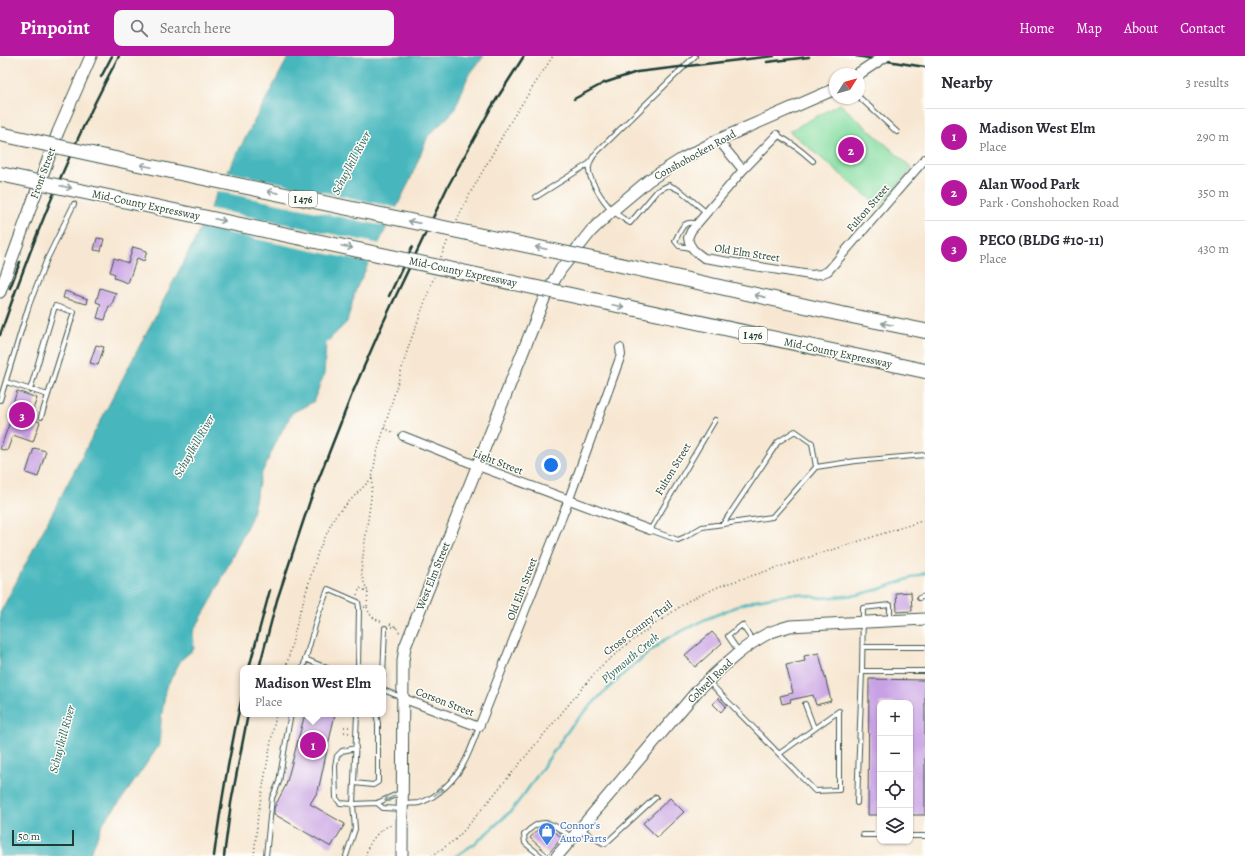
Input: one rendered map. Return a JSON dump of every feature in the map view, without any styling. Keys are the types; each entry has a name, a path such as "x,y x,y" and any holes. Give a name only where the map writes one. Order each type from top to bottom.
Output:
{"highway":[{"name":"I 476","path":"0,134 607,262 845,315 925,331"},
{"name":"Mid-County Expressway","path":"0,174 925,371"}],"main road":[{"name":"Front Street","path":"0,292 58,132 91,56"},
{"path":"865,69 880,59"},
{"name":"Conshohocken Road","path":"539,311 546,294 561,269 591,231 612,210 649,180 682,159 718,140 829,92"},
{"name":"West Elm Street","path":"402,851 402,660 405,647 432,576 478,466 539,311"},
{"name":"Colwell Road","path":"557,856 698,690 754,642 770,633 790,626 925,619"}],"street":[{"path":"691,248 688,238 691,231 744,170 777,135"},
{"path":"718,140 744,170"},
{"name":"Fulton Street","path":"828,271 925,158"},
{"name":"Old Elm Street","path":"691,248 704,258 810,275 821,274 828,271"},
{"name":"Old Elm Street","path":"479,727 568,499 621,355 620,348"},
{"name":"Light Street","path":"403,436 478,466 650,530"},
{"name":"Corson Street","path":"402,698 479,727"}],"lane":[{"path":"696,56 596,153 590,163 589,174 592,183 612,210 630,223 657,191 669,185 681,190 707,213"},
{"path":"865,103 897,132"},
{"path":"777,135 803,151 813,161"},
{"path":"536,197 590,163"},
{"path":"0,400 29,305 47,260 74,204"},
{"path":"691,248 679,246 675,241 684,224 690,222 698,224"},
{"path":"30,390 56,306 74,312 41,417"},
{"path":"6,382 48,395"},
{"name":"Fulton Street","path":"650,530 715,420"},
{"path":"723,524 778,442 795,431 812,443 816,467"},
{"path":"650,530 678,540 702,527 772,517 816,467 925,455"},
{"path":"304,665 318,615 328,589 358,602 358,665"},
{"path":"919,598 925,596"},
{"path":"857,803 864,623 863,608 890,605 890,622"},
{"path":"740,653 728,636 742,625 754,642"},
{"path":"383,665 385,628"},
{"path":"863,647 925,647"},
{"path":"305,659 320,665"},
{"path":"862,671 925,671"},
{"path":"707,681 779,754 816,791 839,790 838,711 779,754"},
{"path":"386,691 402,698"},
{"path":"805,704 814,728"},
{"path":"266,856 272,798 279,782 290,717"},
{"path":"346,856 355,829 353,804 357,717"},
{"path":"354,783 373,785 378,782 377,717"},
{"name":"Old Elm Street","path":"378,804 383,808 403,807 427,800 445,788 458,775 479,727"},
{"path":"356,748 342,751 337,756 335,766 336,798 340,803 378,804 402,792"},
{"path":"581,828 606,844 656,797"},
{"path":"541,856 525,843 524,835 529,829 538,823 546,822 572,838"},
{"path":"863,835 877,835"},
{"path":"913,836 925,836"}],"path":[{"path":"384,428 403,436"},
{"path":"287,665 318,552 335,516 372,478 371,498 361,572 368,592 367,607 369,613 375,620 392,624 401,635"},
{"name":"Cross County Trail","path":"432,856 456,839 467,827 599,668 651,626 688,602 720,586 925,520"},
{"path":"355,600 360,588 368,592"},
{"path":"359,608 367,607"},
{"path":"383,622 385,628"},
{"path":"254,856 258,814 275,717"},
{"path":"366,856 367,848 377,835 389,825 392,825"}],"green space":[{"path":"840,104 912,168 880,207 789,131"}],"water":[{"name":"Schuylkill River","path":"289,56 484,56 468,76 454,111 428,136 410,180 356,289 347,322 326,343 324,375 313,402 292,413 278,438 261,475 251,518 211,601 193,632 194,649 181,660 166,688 161,719 160,744 122,799 104,821 89,856 0,856 0,613 194,242 225,176"}],"pier":[{"path":"225,171 398,208 389,227 216,191"},
{"path":"208,208 380,244 371,263 199,227"}],"building":[{"path":"97,238 104,239 101,251 94,250"},
{"path":"133,247 147,251 144,261 137,258 128,283 114,278 115,274 110,272 114,258 128,263"},
{"path":"100,288 116,293 111,307 109,306 105,320 97,318 101,304 96,302"},
{"path":"65,291 88,299 87,304 63,298"},
{"path":"96,345 104,347 98,365 90,363"},
{"path":"17,391 37,398 30,418 40,422 33,442 13,435 7,451 0,449 14,411 11,410"},
{"path":"34,448 46,451 38,477 26,473"},
{"path":"911,592 912,611 897,612 896,593"},
{"path":"712,632 722,643 695,667 685,655"},
{"path":"819,653 831,701 816,705 813,695 790,700 791,702 782,704 780,696 793,693 786,665 805,661 804,656"},
{"path":"869,679 925,680 925,815 913,815 913,700 877,700 877,815 868,815"},
{"path":"718,698 726,706 721,712 713,704"},
{"path":"304,717 334,717 318,791 310,804 345,824 331,847 274,814 274,808 286,785"},
{"path":"670,798 684,812 657,837 643,823"},
{"name":"Connor's Auto Parts","path":"540,827 551,836 555,832 562,838 548,854 530,838"}],"waterway":[{"name":"Plymouth Creek","path":"456,856 477,842 511,811 572,725 630,668 664,640 704,620 756,600 790,594 822,598 857,595 880,589 925,573"}],"railway":[{"path":"101,77 112,56"},
{"path":"0,335 39,228 69,158 119,56"},
{"path":"260,665 277,600 310,501 352,394 383,323 447,188 491,108 524,56"},
{"path":"574,99 604,83 637,72 774,56"},
{"path":"856,56 925,67"},
{"path":"767,62 809,57"},
{"path":"389,296 412,247"},
{"path":"10,288 20,262"},
{"path":"250,665 270,590"},
{"path":"214,856 234,733 240,706"},
{"path":"224,856 231,803 247,717"}],"place":[{"name":"Alan Wood Park","path":"851,150"},
{"name":"PECO (BLDG #10-11)","path":"22,415"},
{"name":"Madison West Elm","path":"313,745"},
{"name":"Connor's Auto Parts","path":"547,846"}]}
